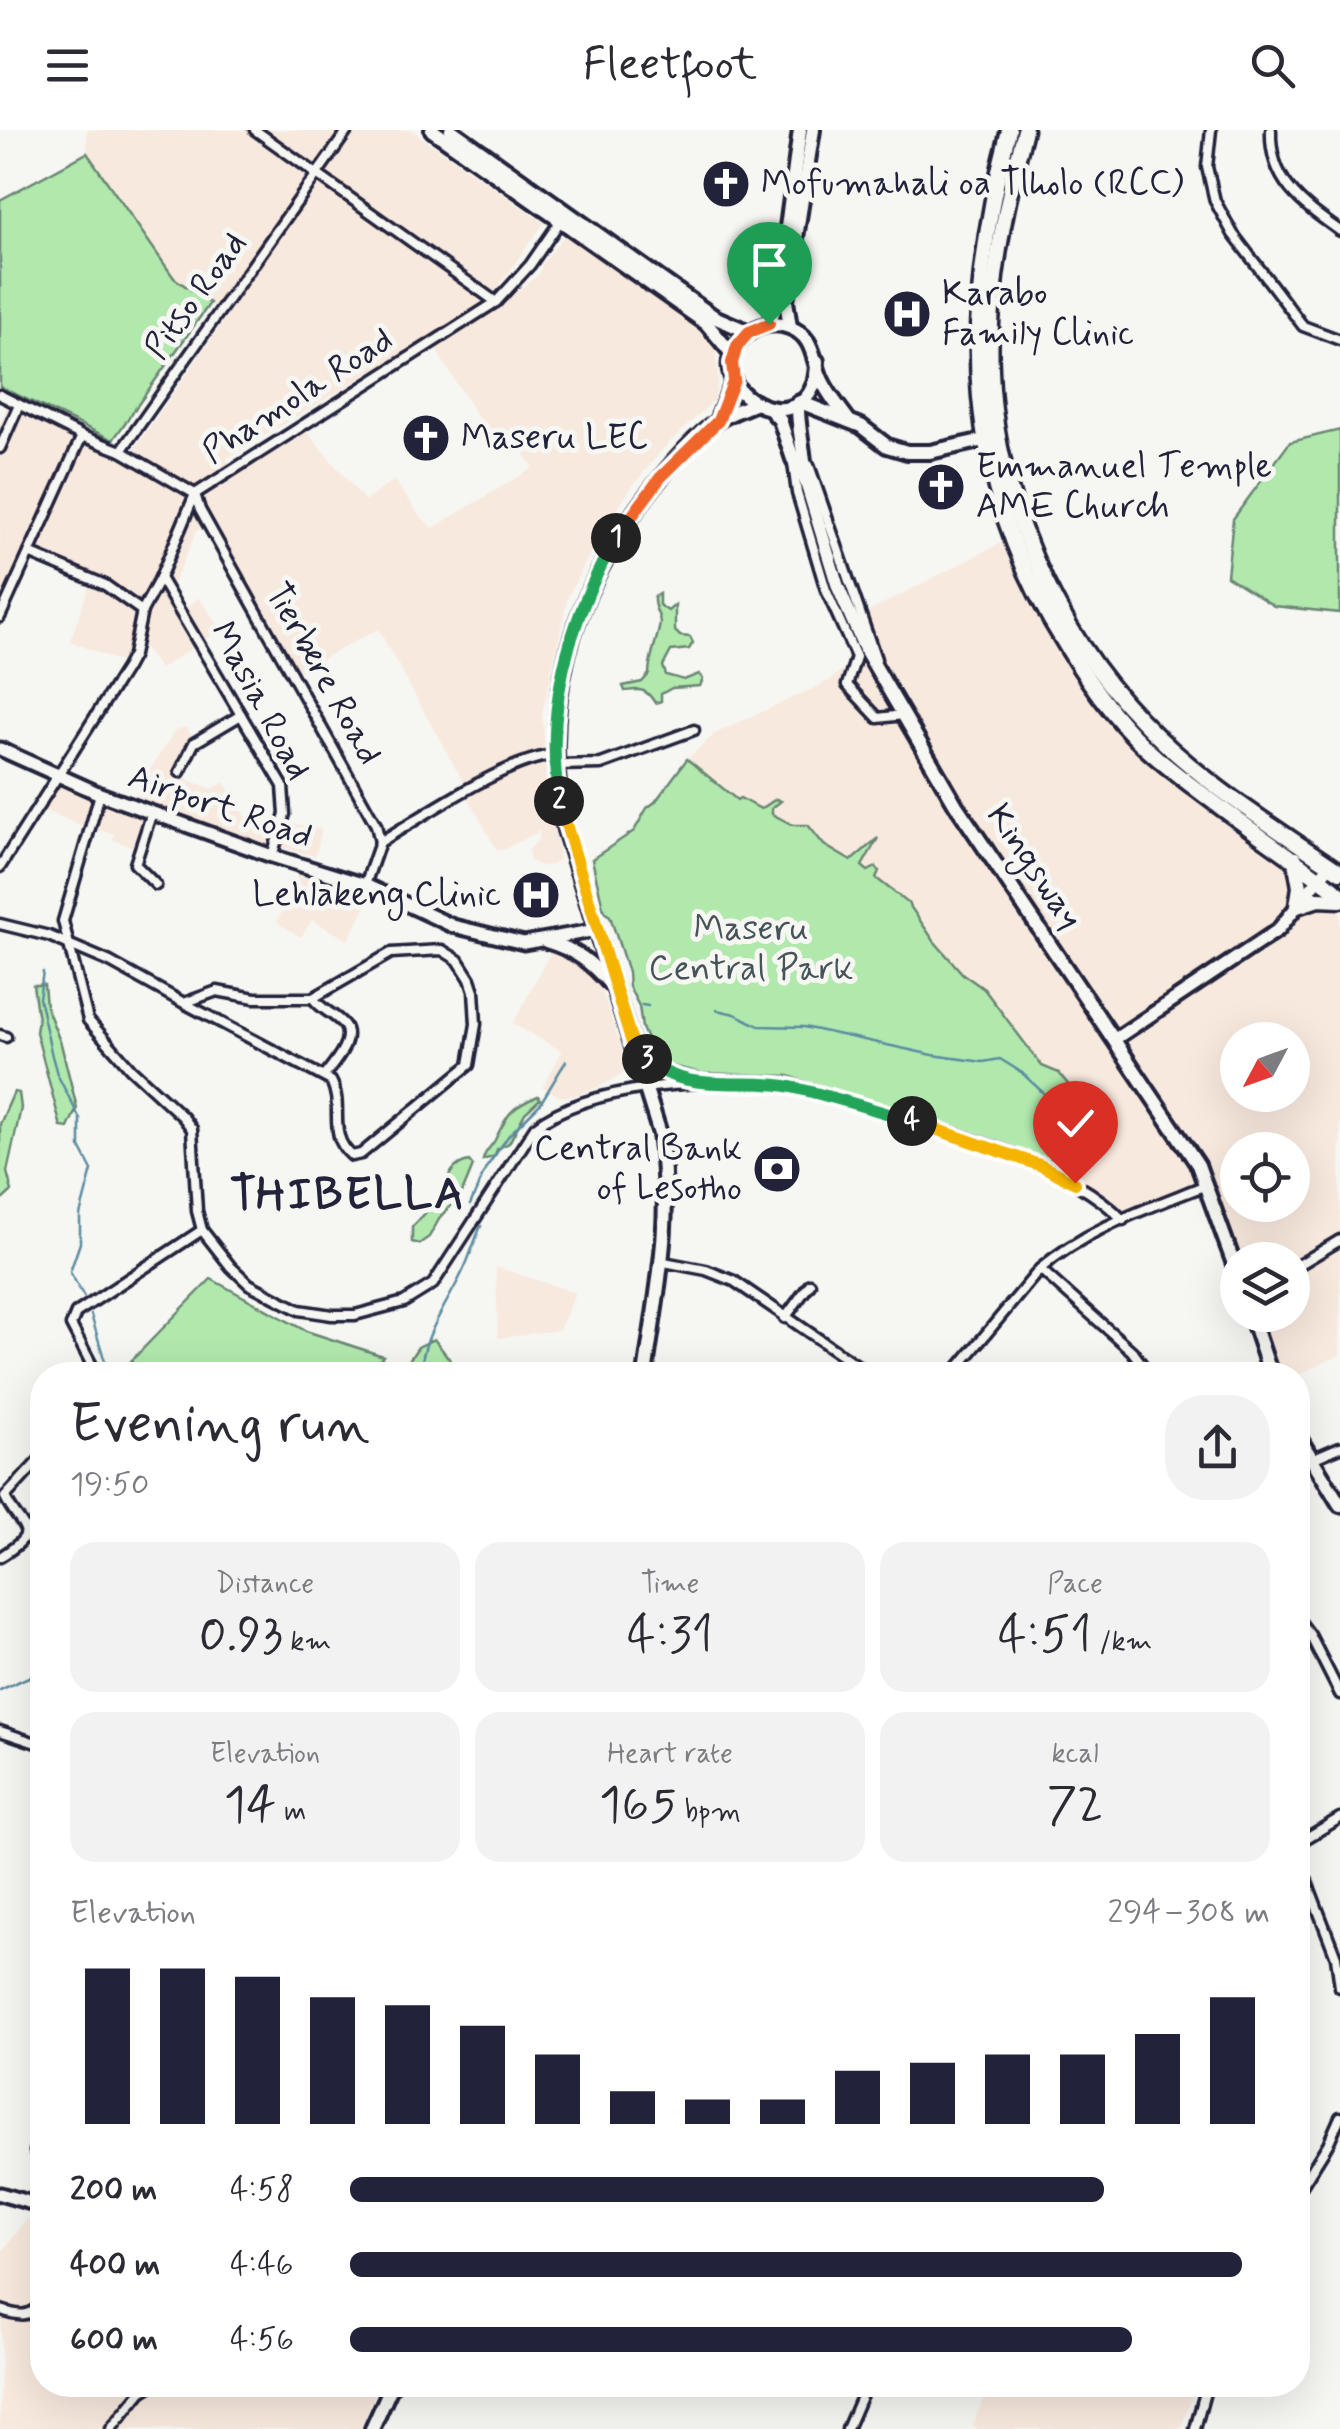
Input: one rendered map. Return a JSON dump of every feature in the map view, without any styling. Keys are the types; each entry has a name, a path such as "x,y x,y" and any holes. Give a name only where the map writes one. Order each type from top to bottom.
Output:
{"highway":[{"path":"1009,130 982,256 976,334 992,438 1028,543 1076,637 1114,691 1168,746 1215,786 1335,869"},
{"path":"1025,130 993,298 990,371 996,495 1023,568 1046,614 1103,701 1156,758 1295,859 1340,897"},
{"path":"1295,859 1300,886 1298,906 1340,897"}],"main road":[{"path":"432,130 706,323 733,355"},
{"path":"450,130 714,317 749,332"},
{"path":"769,324 777,302 800,130"},
{"path":"790,327 786,301 813,130"},
{"path":"849,421 826,387 812,347 803,335 790,327 769,324 749,332 733,355 734,380 738,390 754,404 770,410 801,404 849,421 887,446 907,452 930,452 992,438"},
{"path":"801,404 814,384 817,361"},
{"path":"718,421 734,380"},
{"path":"647,1362 664,1262 666,1174 660,1134 566,830 555,760 562,675 572,629 617,536 660,478 718,421 754,404"},
{"name":"Kingsway","path":"799,458 801,404"},
{"name":"Kingsway","path":"770,410 780,420 799,458 838,588 882,680 986,851 1182,1138 1206,1185 1226,1242"},
{"name":"Airport Road","path":"0,749 100,794 365,885 453,926 524,943 597,930"},
{"path":"1115,1039 1278,930 1320,879 1335,869"},
{"path":"546,941 572,949 589,960 616,991"},
{"path":"1256,1332 1266,1362"},
{"path":"1311,1459 1340,1505"},
{"path":"0,2194 30,2203"},
{"path":"377,2427 388,2397"}],"street":[{"path":"255,130 496,302"},
{"name":"Pitso Road","path":"120,450 348,130"},
{"path":"1210,130 1207,168 1216,201 1234,234 1303,326 1340,340"},
{"path":"1271,130 1270,146 1280,178 1302,204 1340,230"},
{"name":"Phamola Road","path":"0,867 126,668 133,654 142,610 160,578 195,494 496,302 530,265 561,220"},
{"path":"0,396 120,450 195,494"},
{"path":"0,448 20,405"},
{"path":"0,617 82,436"},
{"path":"799,458 882,680"},
{"path":"799,458 798,494 826,590 856,657 846,686 878,718 903,715"},
{"name":"Tierbere Road","path":"195,494 200,510 376,825 380,842"},
{"path":"29,553 106,585 142,610"},
{"name":"Masia Road","path":"160,578 283,786 285,814 272,856"},
{"path":"180,772 194,744 242,715"},
{"path":"365,885 380,842 496,776 539,757 602,764 694,730"},
{"path":"100,794 64,912 88,1020 192,1130 197,1212 202,1230 249,1284 300,1310 355,1315 404,1302 433,1284 535,1127 551,1114 593,1098 702,1082 786,1086 907,1120 1060,1174 1103,1199 1123,1220"},
{"path":"152,812 135,864 156,884"},
{"path":"0,924 49,936 110,962 252,1042 324,1076 337,1092 335,1120 341,1144 352,1156 361,1154 469,1065 476,1024 470,979 458,960 442,950 391,952 313,998 255,998 216,991 184,1003"},
{"path":"313,998 344,1026 347,1036 324,1076"},
{"path":"632,1043 657,1070 702,1082"},
{"path":"963,1362 1040,1269 1076,1242 1206,1185"},
{"path":"90,1362 71,1326 73,1318 82,1308 202,1230"},
{"path":"1310,1258 1340,1240"},
{"path":"664,1262 706,1270 734,1282 851,1362"},
{"path":"1040,1269 1140,1362"},
{"path":"785,1318 810,1284"},
{"path":"1311,1459 1340,1448"},
{"path":"0,1557 22,1543 27,1534 26,1526 5,1497 30,1470"},
{"path":"1310,1641 1340,1694"},
{"path":"1331,1674 1340,1668"},
{"path":"0,1731 30,1740"},
{"path":"1310,1835 1340,1818"},
{"path":"1310,1889 1336,1957 1340,1987"},
{"path":"1310,2173 1340,2117"},
{"path":"1,2310 21,2317 30,2314"},
{"path":"112,2429 137,2397"},
{"path":"847,2429 861,2397"},
{"path":"1195,2429 1204,2397"}],"shaded area":[{"path":"87,130 411,130 544,223 487,302 226,459 237,475 307,432 365,501 394,480 433,528 533,468 511,434 497,443 488,434 435,348 487,315 539,274 566,233 705,330 715,344 718,381 714,400 663,449 633,485 598,538 568,596 542,715 546,749 466,787 378,629 298,672 211,523 197,530 172,586 186,608 199,598 221,629 160,669 142,645 132,667 70,641 89,586 31,560 0,627 0,424 13,393 133,451 227,316 174,278 87,153"},
{"path":"1010,538 1030,582 1129,730 1340,894 1340,1355 1310,1369 1310,1362 1267,1362 1257,1332 1310,1332 1310,1242 1230,1242 1222,1222 1310,1222 1310,1132 1220,1132 1220,1218 1206,1185 1123,1220 1103,1199 1042,1166 1042,1066 984,989 963,974 886,887 859,863 835,858 748,809 687,759 716,733 829,681 865,649 852,620"},
{"path":"187,727 193,740 175,775 212,789 224,782 248,820 260,826 275,826 277,819 322,830 315,856 237,836 139,797 136,792 175,730"},
{"path":"535,763 543,764 549,772 559,859 552,865 530,861 528,851 540,831 497,850 467,796"},
{"path":"58,781 147,816 137,848 113,840 114,834 41,809"},
{"path":"299,872 333,880 371,897 348,940 312,920 301,937 277,922"},
{"path":"550,953 579,961 598,979 622,1050 624,1073 599,1087 561,1097 543,1087 562,1051 513,1024"},
{"path":"496,1267 576,1293 559,1330 498,1338"},
{"path":"27,2219 30,2221 30,2397 373,2397 360,2429 0,2429 2,2252"},
{"path":"984,2397 1192,2397 1180,2429 972,2426"}],"green space":[{"path":"87,153 174,278 210,303 113,440 0,387 0,200"},
{"path":"1340,430 1340,613 1274,606 1227,576 1233,519 1290,442"},
{"path":"659,594 659,605 668,611 675,605 675,631 690,637 693,643 689,649 671,651 663,666 666,675 684,680 699,674 703,679 700,686 672,688 655,703 646,692 625,691 623,686 642,682 649,674 660,622 654,597"},
{"name":"Maseru Central Park","path":"687,759 737,800 761,809 776,799 781,801 772,808 772,814 793,825 808,825 824,845 851,861 878,838 862,866 868,871 876,867 876,878 908,903 963,974 984,989 1042,1066 1059,1073 1098,1122 1042,1166 789,1076 701,1073 663,1064 654,1055 642,1028 639,1006 629,987 610,916 604,912 592,859 634,831 647,808"},
{"path":"33,985 44,985 46,1006 61,1044 77,1108 68,1128 61,1127 36,1032"},
{"path":"14,1092 19,1093 21,1108 7,1172 12,1191 0,1202 0,1124"},
{"path":"538,1096 540,1099 525,1113 509,1143 497,1149 495,1156 483,1160 511,1112"},
{"path":"469,1161 473,1166 461,1195 441,1216 429,1237 419,1244 412,1242 412,1227 439,1196 453,1170"},
{"path":"211,1279 306,1331 383,1356 378,1362 131,1361"},
{"path":"434,1339 450,1362 408,1362 418,1347"}],"waterway":[{"path":"43,972 39,998 52,1056 80,1119 80,1147 92,1170 80,1215 80,1243 70,1272 84,1297"},
{"path":"642,1005 648,1006"},
{"path":"717,1010 759,1026 804,1027 983,1062 1000,1059 1021,1072 1052,1101"},
{"path":"470,1205 486,1168 509,1135 540,1104 566,1061"},
{"path":"422,1362 430,1335 481,1226"},
{"path":"91,1315 105,1362"},
{"path":"0,1690 30,1676"}],"place":[{"name":"Mofumahali oa Tlholo (RCC)","path":"726,184"},
{"name":"Karabo Family Clinic","path":"907,314"},
{"name":"Maseru LEC","path":"426,438"},
{"name":"Emmanuel Temple AME Church","path":"941,487"},
{"name":"Lehlakeng Clinic","path":"536,895"},
{"name":"Central Bank of Lesotho","path":"777,1169"}],"district":[{"name":"THIBELLA","path":"348,1195"}],"route":[{"path":"769,324 749,332 737,346 732,363 734,380 718,421 660,478 617,536 572,629 562,675 554,737 560,808 632,1043 657,1070 702,1082 786,1086 907,1120 1042,1166 1075,1183"}]}
